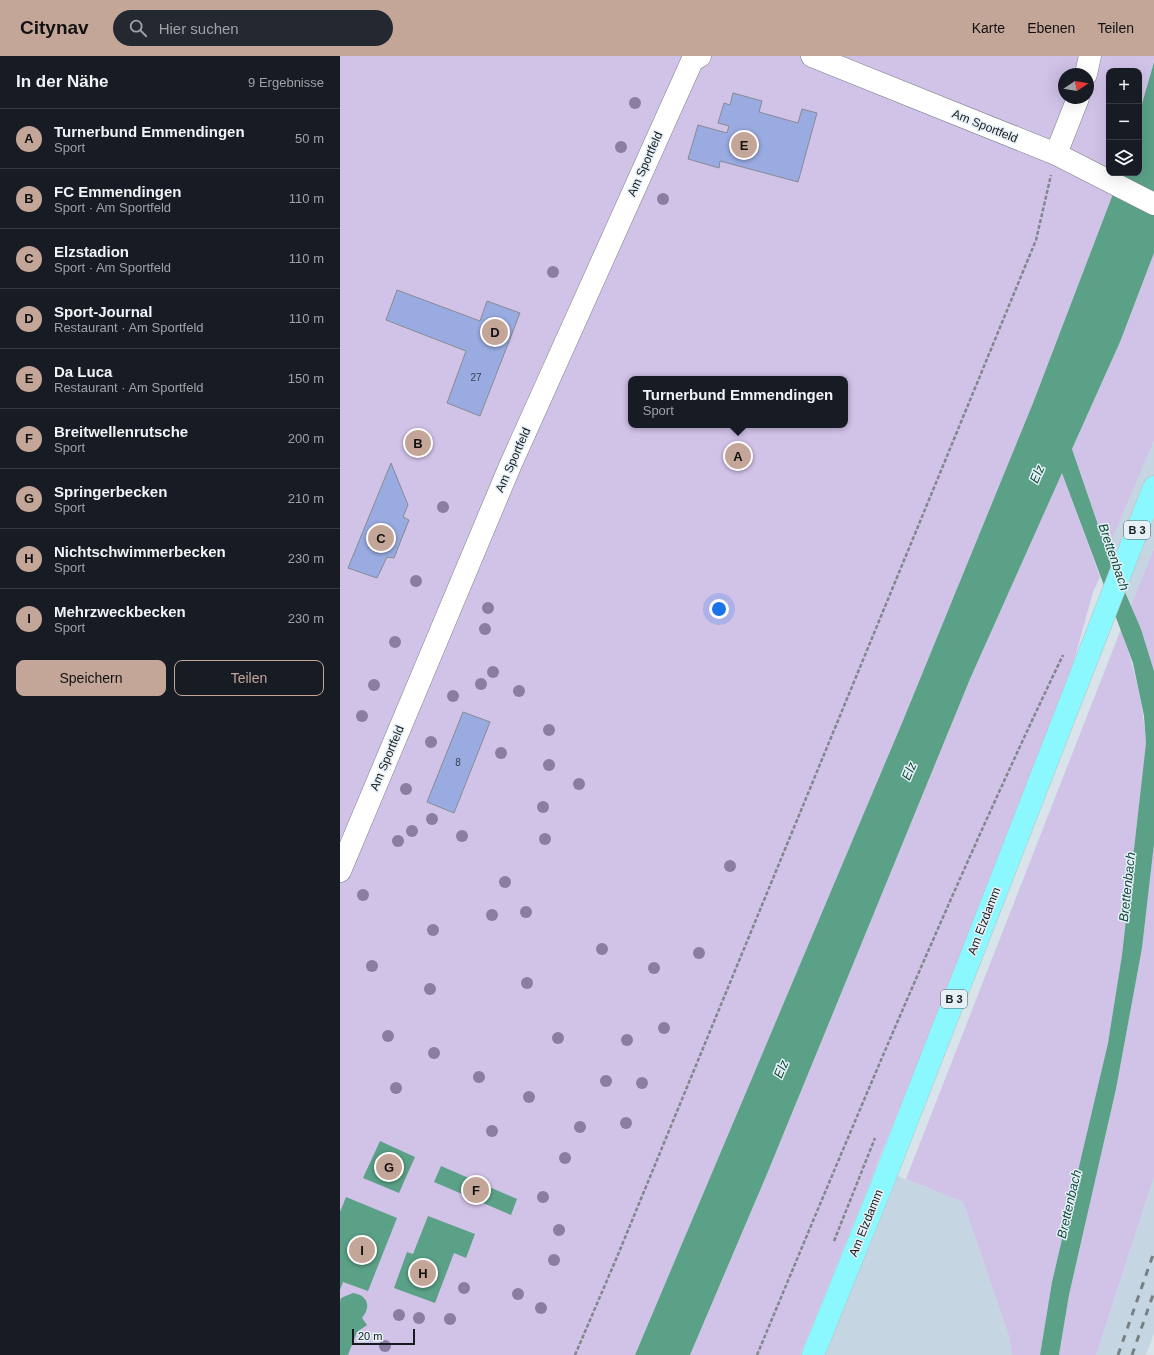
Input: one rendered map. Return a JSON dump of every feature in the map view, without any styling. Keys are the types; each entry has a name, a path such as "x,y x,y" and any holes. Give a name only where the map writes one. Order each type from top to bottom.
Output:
{"main road":[{"name":"Am Elzdamm","path":"813,1355 883,1182 1154,486"}],"street":[{"name":"Am Sportfeld","path":"340,871 510,466 692,61 700,56"},
{"name":"Am Sportfeld","path":"812,56 1060,156 1154,204"},
{"path":"1087,68 1090,56"},
{"path":"1060,156 1076,104"}],"path":[{"path":"575,1355 618,1257 1036,240 1060,156"},
{"path":"758,1355 859,1111 966,865 1008,771 1065,652"}],"shaded area":[{"path":"340,56 1154,56 1154,62 1142,104 1142,68 1106,68 1106,176 1120,176 1033,403 902,723 635,1355 340,1355"},
{"path":"1154,253 1154,441 1107,551 1072,449 1120,342"},
{"path":"1154,441 1154,549 1130,607 1107,551"},
{"path":"1062,472 1100,577 1093,592 1073,664 997,866 800,1355 690,1355 767,1174 970,679"},
{"path":"1154,549 1154,671 1141,629 1130,607"},
{"path":"1121,629 1137,685 1143,714 1146,743 1122,955 1108,1043 1052,1282 1040,1355 1012,1355 1009,1336 963,1202 906,1179"},
{"path":"1154,843 1154,1177 1096,1355 1059,1355 1069,1295 1116,1089 1142,948"},
{"path":"875,1167 963,1202 1009,1336 1012,1355 800,1355"},
{"path":"1154,1177 1154,1333 1146,1355 1096,1355"}],"water":[{"name":"Elz","path":"1154,62 1154,253 1120,342 1072,449 1107,551 1141,629 1154,671 1154,844 1142,948 1116,1089 1069,1295 1059,1355 1040,1355 1052,1282 1108,1043 1122,955 1146,743 1144,716 1133,663 1062,473 970,679 767,1174 690,1355 635,1355 902,723 1033,403 1120,176 1142,176 1142,104"},
{"path":"380,1141 415,1157 399,1193 363,1178"},
{"path":"441,1166 517,1199 511,1215 434,1182"},
{"path":"346,1197 397,1218 368,1291 343,1282 340,1290 340,1212"},
{"path":"428,1216 475,1234 466,1258 454,1253 435,1303 394,1288 407,1252 413,1254"},
{"path":"353,1293 362,1296 365,1299 367,1309 362,1318 367,1325 357,1332 348,1355 340,1355 340,1302 341,1298"}],"building":[{"path":"733,93 762,101 759,112 798,123 802,109 817,113 798,182 720,161 719,168 688,159 698,125 727,133 729,126 718,123 724,103 730,105"},
{"path":"397,290 480,321 487,301 520,313 480,416 447,403 466,351 386,320"},
{"path":"391,463 408,505 403,517 409,520 394,558 387,557 377,578 348,568"},
{"path":"463,712 490,722 454,813 427,802"}],"railway":[{"path":"1118,1355 1154,1252"},
{"path":"1132,1355 1154,1292"}],"place":[{"name":"Da Luca","path":"744,145"},
{"name":"Sport-Journal","path":"495,332"},
{"name":"FC Emmendingen","path":"418,443"},
{"name":"Turnerbund Emmendingen","path":"738,456"},
{"name":"Elzstadion","path":"381,538"},
{"name":"Springerbecken","path":"389,1167"},
{"name":"Breitwellenrutsche","path":"476,1190"},
{"name":"Mehrzweckbecken","path":"362,1250"},
{"name":"Nichtschwimmerbecken","path":"423,1273"}],"water label":[{"name":"Brettenbach","path":"1114,557"},
{"name":"Brettenbach","path":"1127,887"},
{"name":"Brettenbach","path":"1069,1204"}]}
